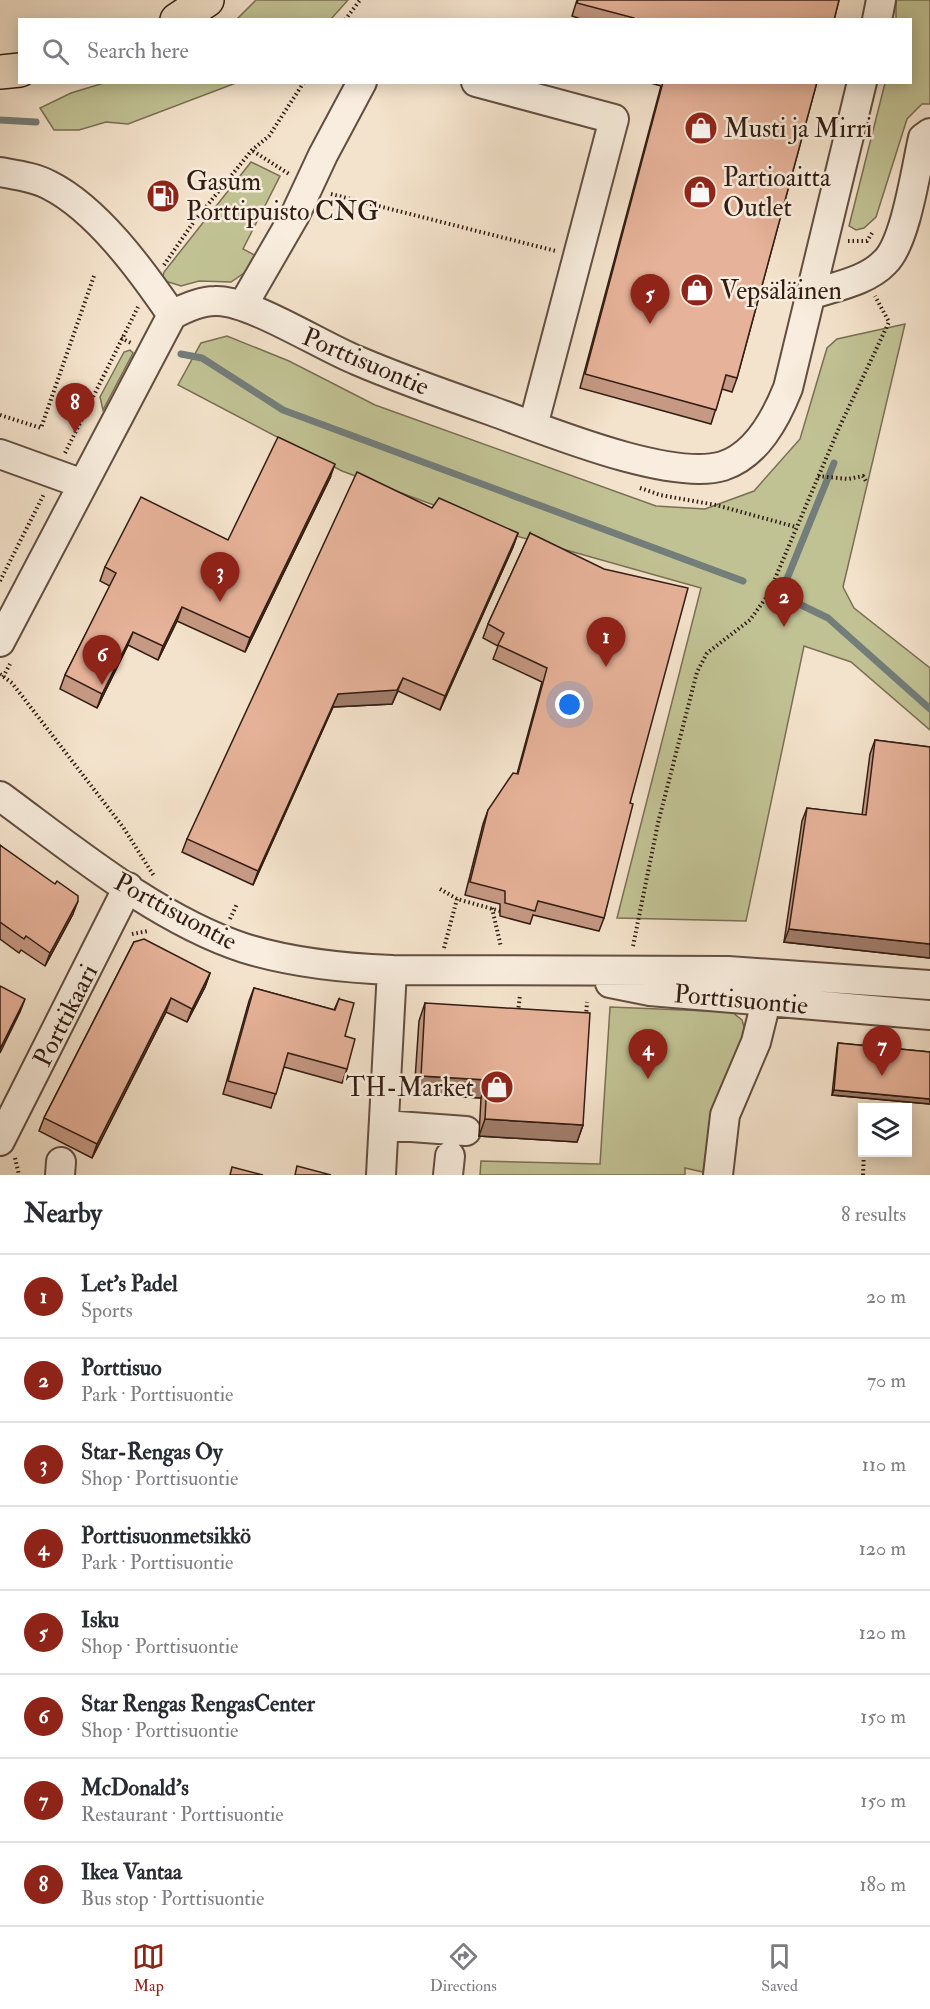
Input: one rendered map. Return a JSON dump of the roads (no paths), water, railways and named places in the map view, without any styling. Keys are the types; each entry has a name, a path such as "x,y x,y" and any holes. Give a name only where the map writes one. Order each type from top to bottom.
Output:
{"highway":[{"path":"180,18 207,0"},
{"path":"0,72 18,70"}],"street":[{"path":"877,18 881,0"},
{"path":"243,305 309,186 361,84"},
{"path":"483,84 614,119 533,426"},
{"name":"Porttisuontie","path":"172,315 213,300 243,305 355,360 533,426 637,459 689,469 710,469 726,465 750,448 775,421 788,388 813,294 862,84"},
{"path":"813,294 864,277 886,262 900,239 923,138 930,133"},
{"path":"0,172 27,177 50,186 88,214 127,234 151,283 172,315 0,642"},
{"path":"0,454 83,484"},
{"name":"Porttisuontie","path":"0,796 128,887 179,918 242,947 297,961 342,968 392,970 554,973 653,970 930,1015"},
{"name":"Porttikaari","path":"0,1141 128,887"},
{"path":"381,1175 392,970"},
{"name":"Porttisuontie","path":"766,987 930,984"},
{"path":"718,1175 725,1115 756,1042 766,987"},
{"path":"384,1125 466,1131"}],"waterway":[{"path":"0,120 36,122"},
{"path":"181,354 202,358 283,410 743,581"},
{"path":"780,596 834,463"},
{"path":"795,602 828,618 930,709"}],"place":[{"name":"Musti ja Mirri","path":"701,128"},
{"name":"Partioaitta Outlet","path":"700,192"},
{"name":"Gasum Porttipuisto CNG","path":"163,196"},
{"name":"Vepsäläinen","path":"697,290"},
{"name":"Isku","path":"650,324"},
{"name":"Ikea Vantaa","path":"75,433"},
{"name":"Star-Rengas Oy","path":"220,602"},
{"name":"Porttisuo","path":"784,627"},
{"name":"Let's Padel","path":"606,667"},
{"name":"Star Rengas RengasCenter","path":"102,685"},
{"name":"McDonald's","path":"882,1076"},
{"name":"Porttisuonmetsikkö","path":"648,1079"},
{"name":"TH-Market","path":"497,1087"}]}
